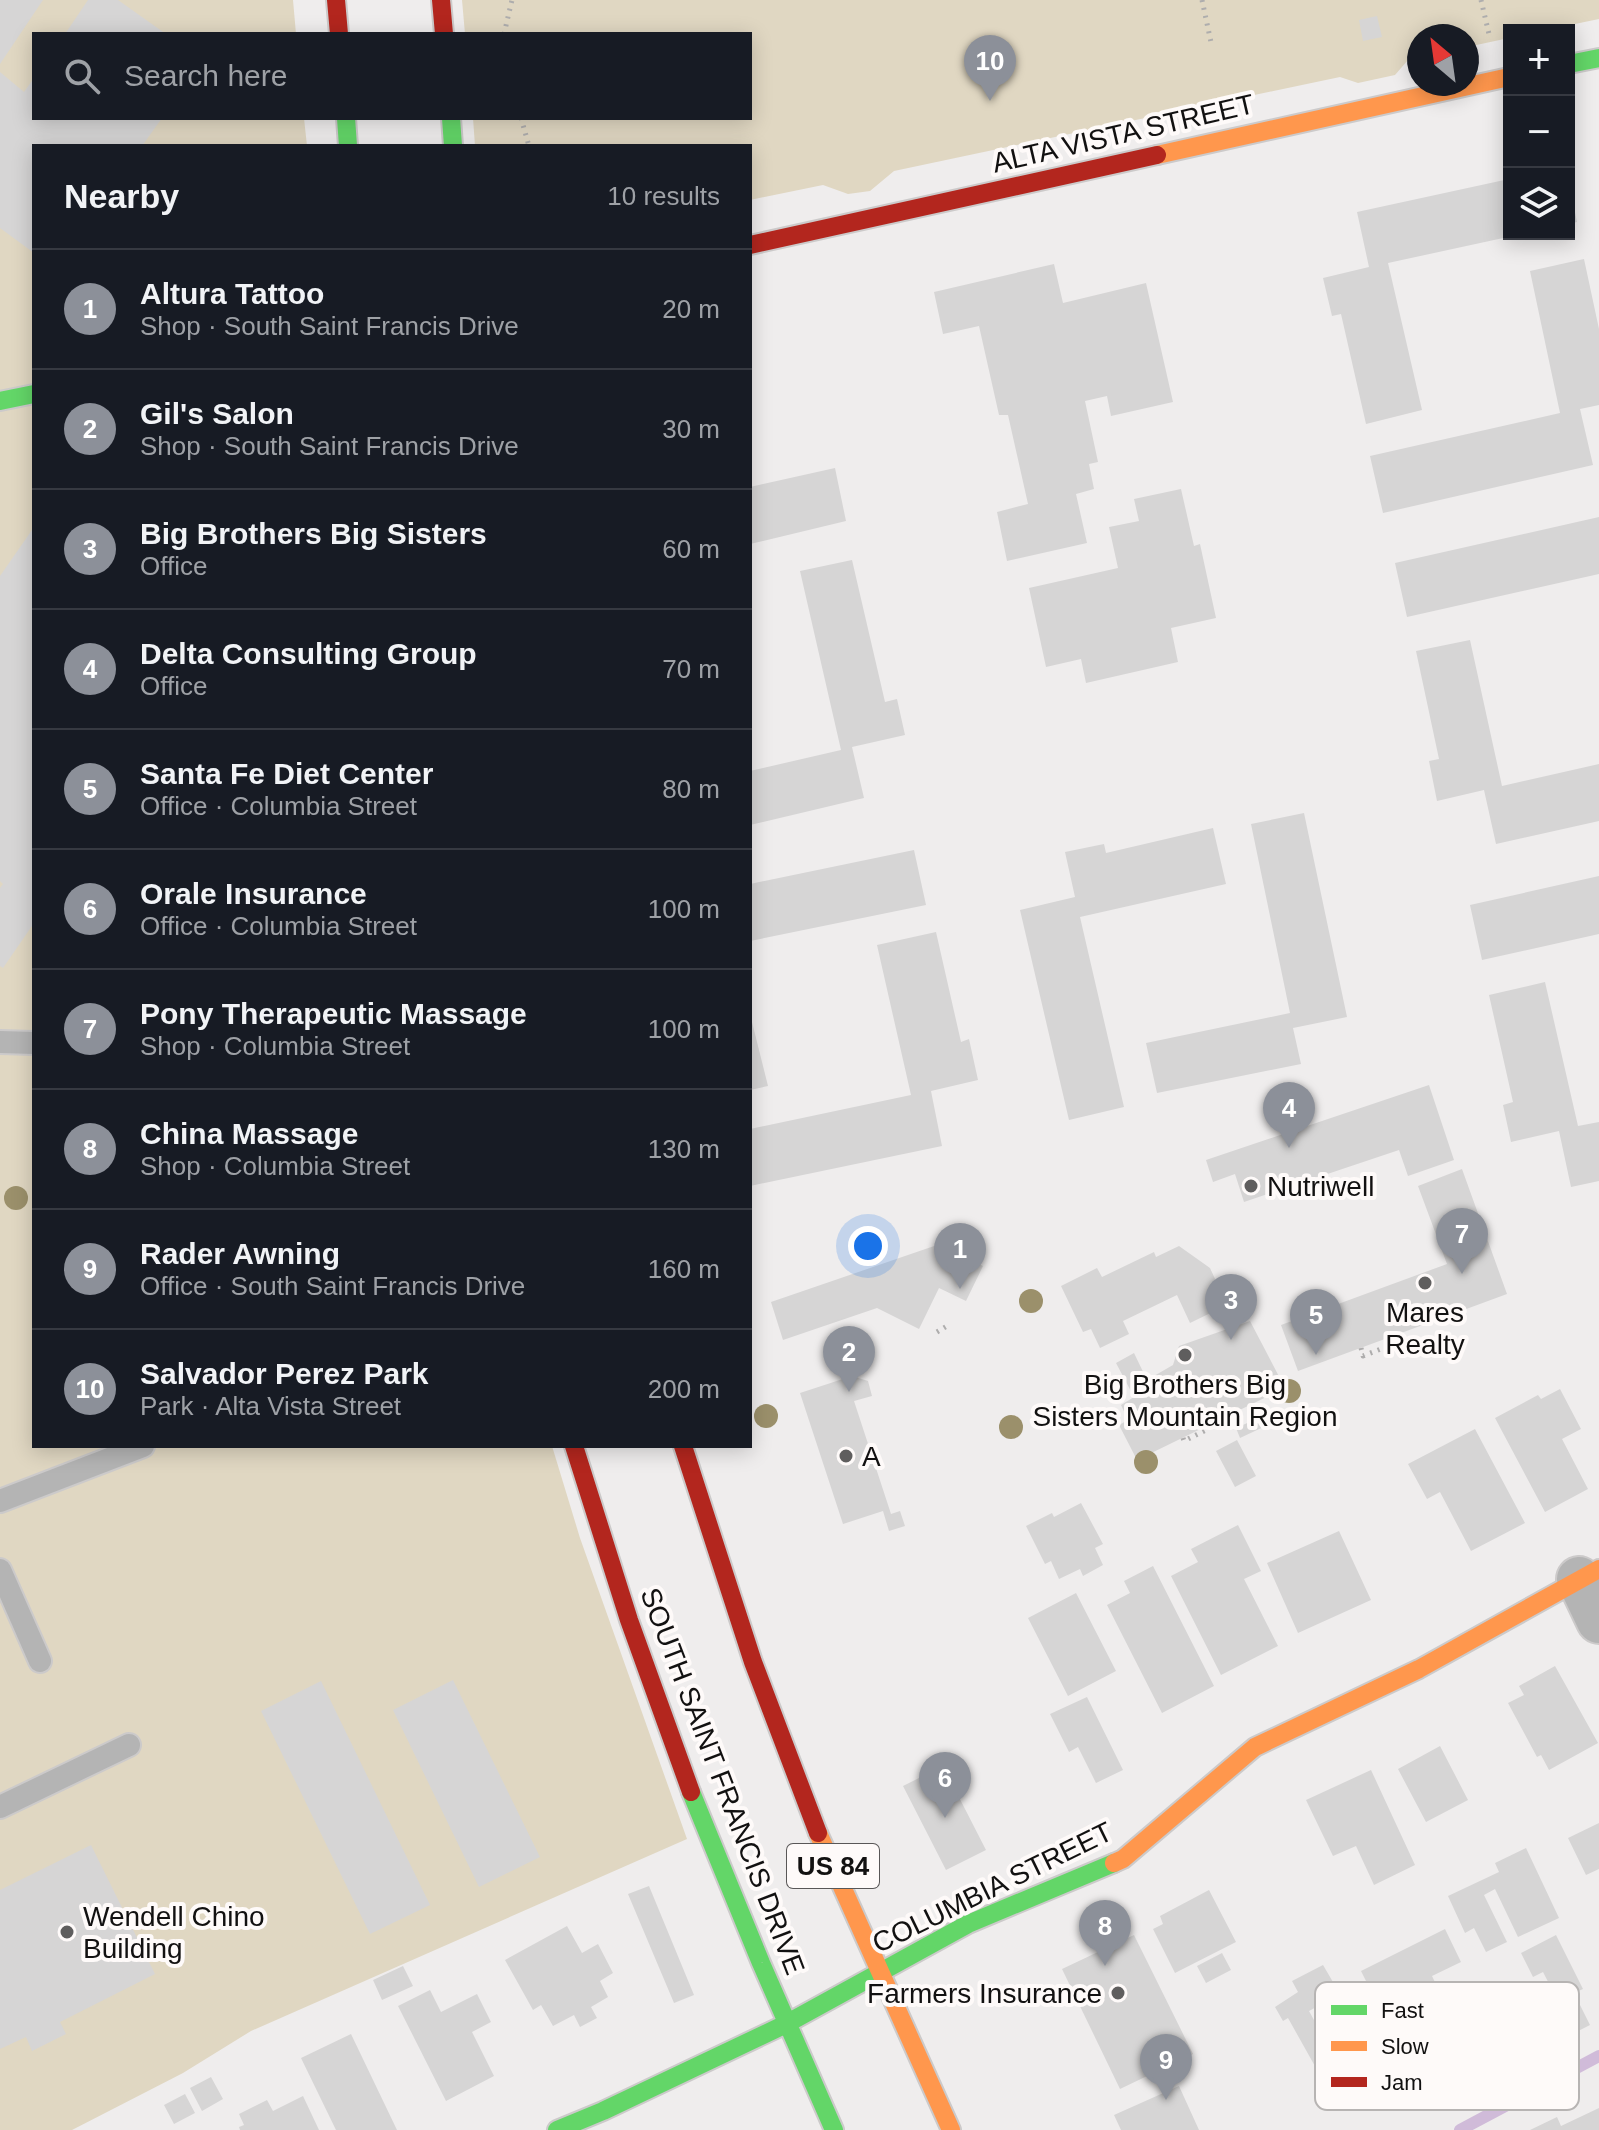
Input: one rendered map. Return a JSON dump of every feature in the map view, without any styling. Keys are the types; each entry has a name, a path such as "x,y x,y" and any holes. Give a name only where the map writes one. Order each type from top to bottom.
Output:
{"main road":[{"path":"336,0 339,32"},
{"path":"441,0 444,32"},
{"path":"1575,63 1599,58"},
{"name":"ALTA VISTA STREET","path":"752,245 1503,78"},
{"path":"346,120 348,144"},
{"path":"451,120 453,144"},
{"path":"0,401 32,394"},
{"name":"SOUTH SAINT FRANCIS DRIVE","path":"575,1448 642,1654 703,1817 786,2024 834,2130"},
{"name":"US 84","path":"684,1448 779,1734 879,1972 951,2130"},
{"name":"COLUMBIA STREET","path":"557,2130 786,2024 968,1924 1123,1859 1255,1747 1419,1669 1589,1574"}],"street":[{"path":"1589,1574 1599,1621"}],"lane":[{"path":"0,1042 32,1043"},
{"path":"0,1501 138,1448"},
{"path":"0,1570 40,1661"},
{"path":"0,1807 129,1745"}],"path":[{"path":"504,32 512,0"},
{"path":"1202,0 1212,47"},
{"path":"1481,0 1489,34"},
{"path":"522,120 528,144"},
{"path":"937,1332 947,1326"},
{"path":"1361,1348 1363,1356 1391,1345"},
{"path":"1183,1438 1184,1441 1206,1430"}],"shaded area":[{"path":"0,0 293,0 296,32 32,32 32,120 304,120 307,144 32,144 32,1448 553,1448 580,1538 687,1839 251,2031 183,2073 72,2130 0,2130"},
{"path":"462,0 1599,0 1599,19 1575,24 1503,24 1503,39 1479,44 1479,24 1407,24 1407,61 1395,75 1358,83 1340,77 894,171 870,191 848,194 823,185 752,200 752,144 475,144 473,120 752,120 752,32 465,32"}],"building":[{"path":"0,0 43,0 0,64"},
{"path":"88,0 118,0 163,32 66,32"},
{"path":"1377,16 1382,37 1363,41 1359,20"},
{"path":"0,72 24,92 32,81 32,120 161,120 143,144 32,144 32,252 0,228"},
{"path":"1503,180 1503,238 1388,263 1422,410 1366,424 1341,314 1332,316 1323,278 1369,267 1357,212"},
{"path":"1584,259 1599,329 1599,405 1580,409 1593,465 1383,513 1370,456 1560,413 1530,271"},
{"path":"1054,264 1063,303 1146,283 1173,402 1111,416 1107,396 1085,401 1098,462 1089,464 1094,489 1076,494 1087,543 1007,561 997,512 1028,504 1008,415 999,415 979,326 943,334 934,292"},
{"path":"835,468 846,521 752,544 752,487"},
{"path":"1181,489 1194,546 1200,544 1216,618 1171,628 1178,662 1086,683 1081,659 1046,667 1029,588 1118,568 1109,527 1139,521 1134,499"},
{"path":"1599,517 1599,574 1407,617 1395,563"},
{"path":"32,530 32,926 3,968 0,966 0,888 3,884 0,881 0,576"},
{"path":"852,560 885,702 897,699 905,735 852,747 864,798 752,825 752,771 841,750 800,571"},
{"path":"1470,640 1502,786 1599,764 1599,821 1496,844 1484,790 1437,801 1429,761 1439,759 1416,651"},
{"path":"1304,813 1347,1017 1293,1028 1301,1064 1157,1093 1146,1043 1290,1013 1251,824"},
{"path":"1213,828 1226,884 1080,917 1124,1107 1069,1120 1020,910 1075,897 1065,852 1104,844 1106,853"},
{"path":"914,850 926,905 752,941 752,884"},
{"path":"1599,876 1599,934 1482,960 1470,905"},
{"path":"936,932 961,1042 969,1039 978,1080 931,1091 942,1146 752,1186 752,1129 911,1095 877,945"},
{"path":"1545,982 1578,1126 1599,1122 1599,1181 1571,1187 1559,1131 1511,1142 1503,1105 1513,1102 1489,995"},
{"path":"752,1022 768,1086 752,1090"},
{"path":"1429,1085 1454,1160 1408,1176 1399,1150 1244,1202 1235,1174 1213,1182 1206,1160"},
{"path":"1462,1169 1507,1294 1298,1371 1281,1325 1447,1264 1418,1186"},
{"path":"940,1244 983,1266 966,1301 939,1288 919,1329 877,1308 783,1340 771,1302"},
{"path":"1179,1246 1210,1268 1227,1305 1190,1323 1177,1295 1123,1321 1129,1334 1100,1348 1091,1329 1083,1332 1061,1286 1097,1268 1102,1277 1154,1252 1156,1257"},
{"path":"1250,1321 1285,1388 1137,1460 1119,1425 1128,1420 1121,1405 1134,1397 1116,1363 1134,1353 1147,1380 1173,1365 1179,1346"},
{"name":"A","path":"852,1376 868,1381 872,1396 854,1401 891,1514 900,1511 905,1526 889,1531 883,1511 843,1524 800,1393"},
{"path":"1560,1389 1581,1429 1562,1439 1588,1489 1545,1512 1495,1418 1538,1395 1541,1399"},
{"path":"1270,1413 1274,1422 1240,1438 1236,1428"},
{"path":"1475,1429 1525,1523 1471,1551 1440,1492 1427,1499 1408,1464"},
{"path":"1237,1440 1256,1476 1235,1487 1216,1451"},
{"path":"1081,1503 1103,1544 1095,1548 1103,1565 1083,1576 1080,1569 1059,1579 1051,1561 1045,1564 1026,1526 1052,1513 1054,1517"},
{"path":"1238,1525 1261,1571 1244,1579 1278,1646 1221,1675 1171,1576 1198,1562 1191,1549"},
{"path":"1339,1531 1371,1600 1298,1633 1267,1563"},
{"path":"1153,1566 1214,1686 1162,1713 1107,1605 1130,1593 1124,1581"},
{"path":"1076,1593 1116,1671 1068,1696 1028,1618"},
{"path":"1555,1666 1598,1743 1549,1770 1541,1755 1537,1757 1508,1703 1524,1695 1519,1686"},
{"path":"453,1680 540,1857 479,1887 393,1710"},
{"path":"321,1681 430,1905 370,1934 261,1711"},
{"path":"1087,1697 1123,1770 1096,1783 1078,1747 1069,1752 1050,1714"},
{"path":"1440,1746 1468,1800 1426,1822 1398,1769"},
{"path":"943,1766 986,1850 946,1870 903,1786"},
{"path":"1371,1770 1415,1865 1374,1885 1356,1846 1333,1856 1306,1800"},
{"path":"1599,1823 1599,1869 1586,1875 1568,1838"},
{"name":"Wendell Chino Building","path":"91,1845 155,1974 60,2022 66,2034 32,2051 26,2037 0,2049 0,1890"},
{"path":"1526,1848 1559,1918 1518,1937 1495,1889 1484,1895 1507,1942 1486,1952 1474,1928 1465,1933 1448,1896 1499,1872 1495,1863"},
{"path":"649,1886 694,1995 674,2003 628,1894"},
{"path":"1209,1890 1236,1942 1175,1973 1153,1929 1163,1924 1160,1916"},
{"path":"567,1926 582,1953 598,1944 613,1973 600,1981 608,1997 591,2007 597,2018 580,2027 574,2015 553,2026 541,2005 533,2010 505,1960"},
{"path":"1445,1929 1461,1962 1432,1976 1435,1982 1366,1982 1361,1971"},
{"path":"1134,1935 1193,2054 1120,2089 1062,1969"},
{"path":"1556,1935 1583,1989 1579,1991 1579,1982 1548,1982 1543,1972 1533,1977 1521,1953"},
{"path":"1222,1953 1231,1970 1206,1983 1197,1966"},
{"path":"1323,1965 1333,1982 1315,1982 1315,2008 1309,2011 1315,2022 1315,2066 1288,2018 1283,2021 1275,2007 1298,1992 1292,1981"},
{"path":"403,1966 413,1986 382,2000 373,1980"},
{"path":"430,1990 441,2012 477,1994 491,2022 472,2032 494,2076 446,2101 398,2006"},
{"path":"1579,2003 1590,2025 1579,2031"},
{"path":"351,2034 397,2130 336,2130 301,2058"},
{"path":"211,2077 223,2099 202,2111 190,2088"},
{"path":"1179,2086 1199,2130 1121,2130 1114,2115"},
{"path":"185,2094 195,2113 174,2124 164,2105"},
{"path":"303,2096 319,2130 240,2130 239,2127 244,2125 239,2114 267,2100 273,2111"},
{"path":"1599,2108 1599,2130 1530,2130 1557,2117 1561,2126"}],"waterway":[{"path":"1579,2067 1599,2056"},
{"path":"1460,2130 1498,2110"}],"traffic: fast":[{"path":"1575,63 1599,58"},
{"path":"346,120 348,144"},
{"path":"451,120 453,144"},
{"path":"0,401 32,394"},
{"path":"691,1792 834,2130"},
{"path":"557,2130 786,2024 968,1924 1114,1863"}],"traffic: slow":[{"path":"1157,155 1503,78"},
{"path":"1114,1863 1123,1859 1255,1747 1419,1669 1599,1569"},
{"path":"818,1833 951,2130"}],"traffic: jam":[{"path":"336,0 339,32"},
{"path":"441,0 444,32"},
{"path":"752,245 1157,155"},
{"path":"575,1448 629,1620 691,1792"},
{"path":"684,1448 753,1662 818,1833"}],"place":[{"name":"Salvador Perez Park","path":"990,101"},
{"name":"Delta Consulting Group","path":"1289,1148"},
{"name":"Nutriwell","path":"1251,1186"},
{"name":"Pony Therapeutic Massage","path":"1462,1274"},
{"name":"Mares Realty","path":"1425,1283"},
{"name":"Altura Tattoo","path":"960,1289"},
{"name":"Big Brothers Big Sisters","path":"1231,1340"},
{"name":"Big Brothers Big Sisters Mountain Region","path":"1185,1355"},
{"name":"Santa Fe Diet Center","path":"1316,1355"},
{"name":"Gil's Salon","path":"849,1392"},
{"name":"A","path":"846,1456"},
{"name":"Orale Insurance","path":"945,1818"},
{"name":"Wendell Chino Building","path":"67,1932"},
{"name":"China Massage","path":"1105,1966"},
{"name":"Farmers Insurance","path":"1118,1993"},
{"name":"Rader Awning","path":"1166,2100"}]}
